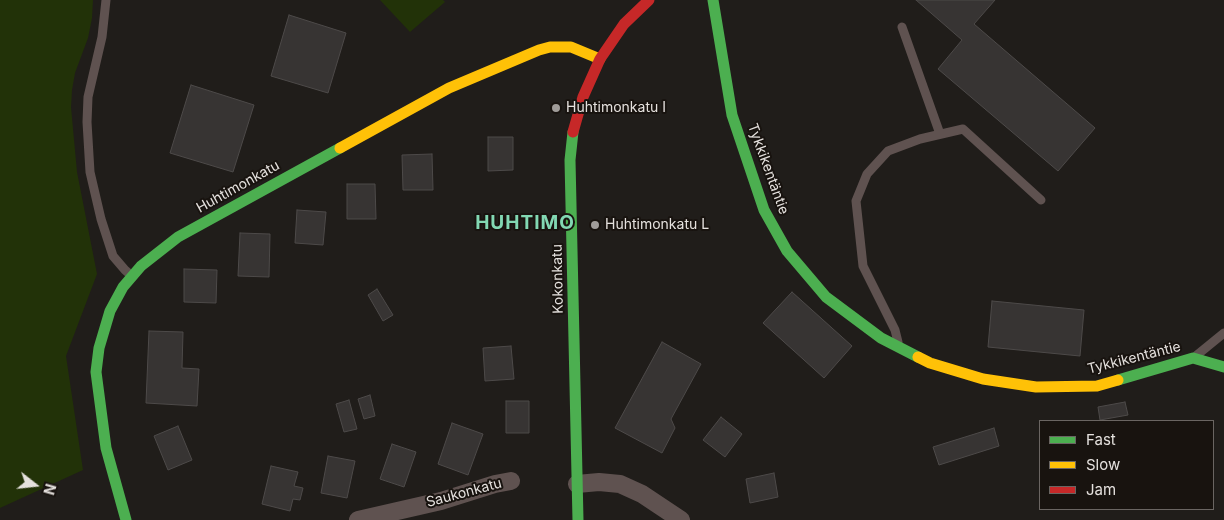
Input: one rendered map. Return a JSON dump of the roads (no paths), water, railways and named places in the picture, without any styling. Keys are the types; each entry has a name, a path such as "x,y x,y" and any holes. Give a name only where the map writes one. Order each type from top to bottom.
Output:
{"street":[{"name":"Kokonkatu","path":"578,520 571,146 576,119 583,97 600,59 624,24 649,0"},
{"name":"Tykkikentäntie","path":"713,0 732,115 764,210 788,251 826,297 881,338 930,363 983,379 1036,387 1097,386 1193,358 1224,367"},
{"name":"Huhtimonkatu","path":"126,520 106,448 96,372 99,348 110,311 123,287 150,258 178,237 449,88 539,50 571,47 600,59"},
{"name":"Saukonkatu","path":"358,520 441,501 511,480"},
{"path":"578,484 599,482 620,484 642,494 680,520"}],"lane":[{"path":"106,0 102,37 88,97 87,122 90,172 101,219 113,256 132,276"},
{"path":"902,27 940,134"},
{"path":"900,349 895,330 863,266 856,201 867,174 888,151 920,139 963,129 1041,200"},
{"path":"1193,358 1224,333"}],"place":[{"name":"Huhtimonkatu I","path":"556,108"},
{"name":"Huhtimonkatu L","path":"595,225"}],"district":[{"name":"HUHTIMO","path":"525,223"}]}
